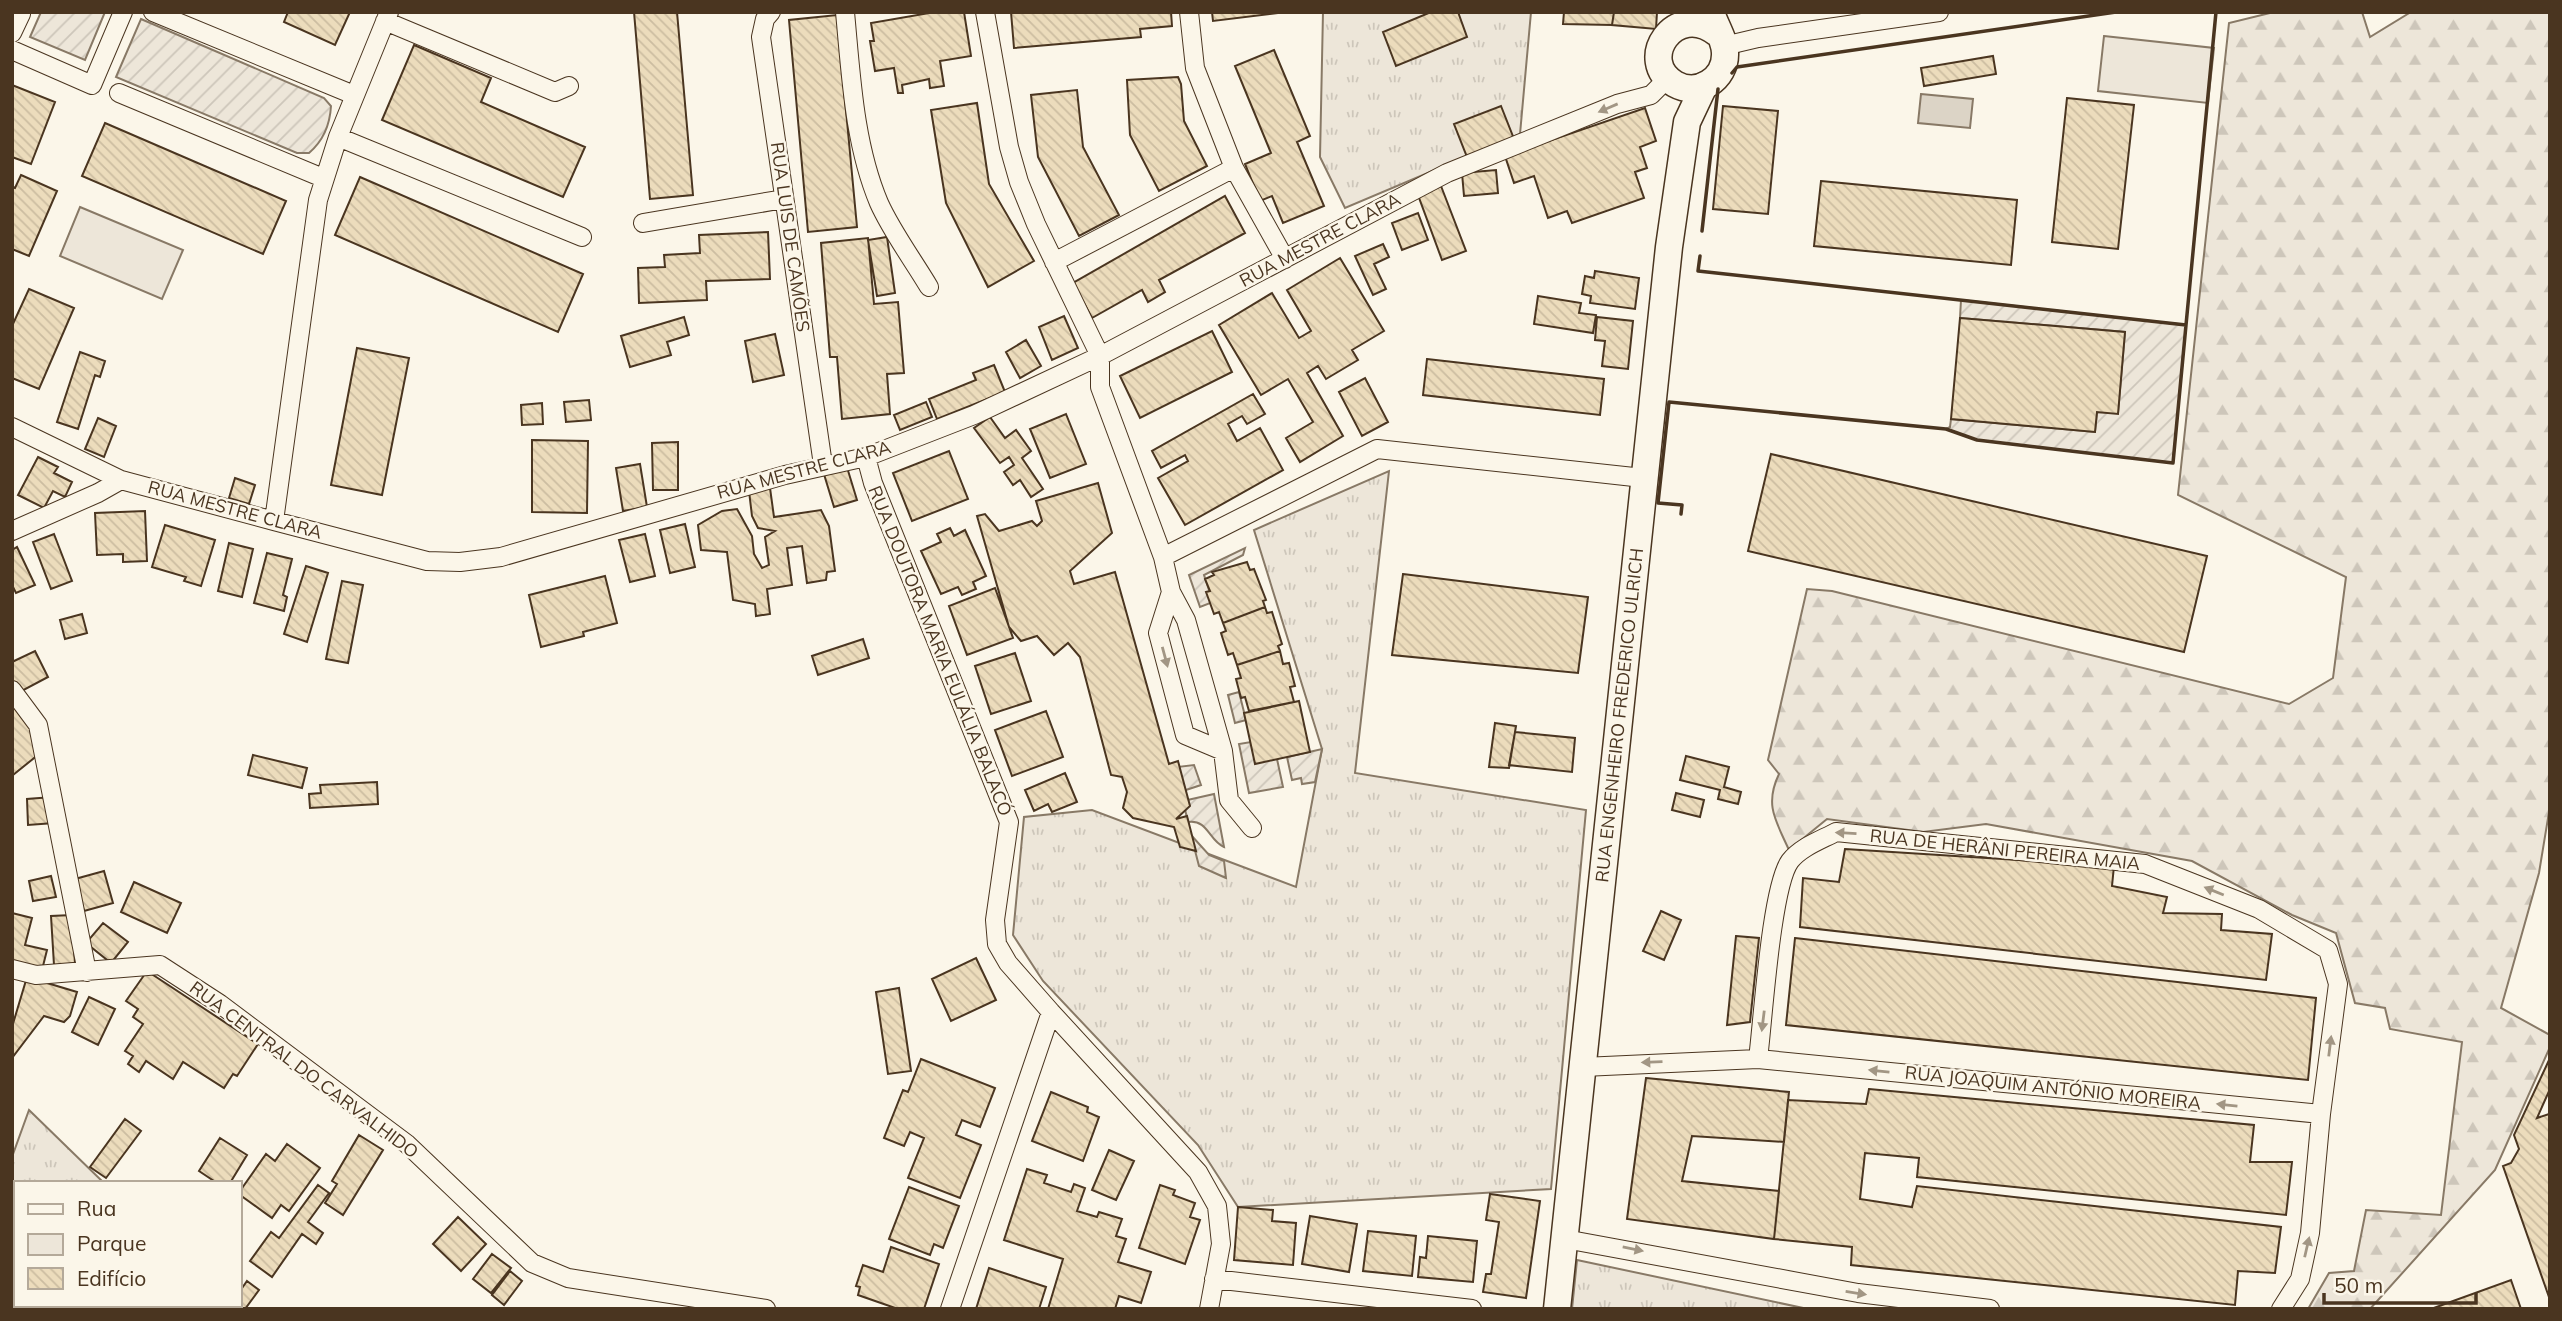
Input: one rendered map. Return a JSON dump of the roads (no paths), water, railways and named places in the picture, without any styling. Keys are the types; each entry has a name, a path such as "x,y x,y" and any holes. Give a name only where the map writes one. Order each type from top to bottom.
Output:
{"main road":[{"name":"RUA ENGENHEIRO FREDERICO ULRICH","path":"1557,1309 1669,247 1688,122 1704,86 1720,73 1724,63 1717,30 1688,17 1662,40 1659,60 1672,81 1688,122"},
{"path":"1672,81 1694,88 1704,86"}],"street":[{"path":"12,50 92,85 123,12"},
{"path":"153,12 354,95"},
{"name":"RUA LUIS DE CAMÕES","path":"771,12 765,19 761,37 823,465"},
{"path":"845,12 853,98 870,176 880,204 929,287"},
{"path":"985,12 1009,147 1032,214 1100,356 1100,387 1163,557 1171,592 1186,620 1223,751 1229,800 1252,828"},
{"path":"1189,12 1195,68 1234,168 1285,259"},
{"path":"1717,30 1758,38 1939,12"},
{"path":"12,33 18,14"},
{"path":"274,521 323,178 387,16 555,92 569,86"},
{"name":"RUA MESTRE CLARA","path":"12,427 121,480 274,521 427,561 460,562 501,556 823,465 866,457 974,415 1100,356 1447,173 1617,104 1651,94 1672,81"},
{"path":"119,93 323,178"},
{"path":"338,137 582,237"},
{"path":"1054,262 1234,168"},
{"path":"643,223 784,199"},
{"path":"1163,557 1377,449 1643,478"},
{"name":"RUA DOUTORA MARIA EULÁLIA BALACÓ","path":"866,457 873,483 1009,822 995,920 997,944 1008,963 1051,1012 1198,1172 1217,1206 1221,1244 1209,1309"},
{"path":"12,531 121,480"},
{"path":"1171,592 1158,633 1185,734 1223,751"},
{"path":"12,690 38,725 87,972"},
{"name":"RUA DE HERÂNI PEREIRA MAIA","path":"1758,1059 1777,903 1789,862 1803,849 1836,832 2145,864 2259,909 2328,950 2338,984 2321,1114"},
{"name":"RUA CENTRAL DO CARVALHIDO","path":"12,969 36,975 87,972 151,963 160,965 188,982 407,1144 532,1262 568,1278 766,1309"},
{"path":"950,1309 1051,1012"},
{"name":"RUA JOAQUIM ANTÓNIO MOREIRA","path":"1583,1066 1758,1059 2321,1114"},
{"path":"2281,1309 2300,1279 2310,1233 2321,1114"},
{"path":"1565,1239 1858,1293 1990,1309"},
{"path":"1214,1279 1472,1309"}]}
